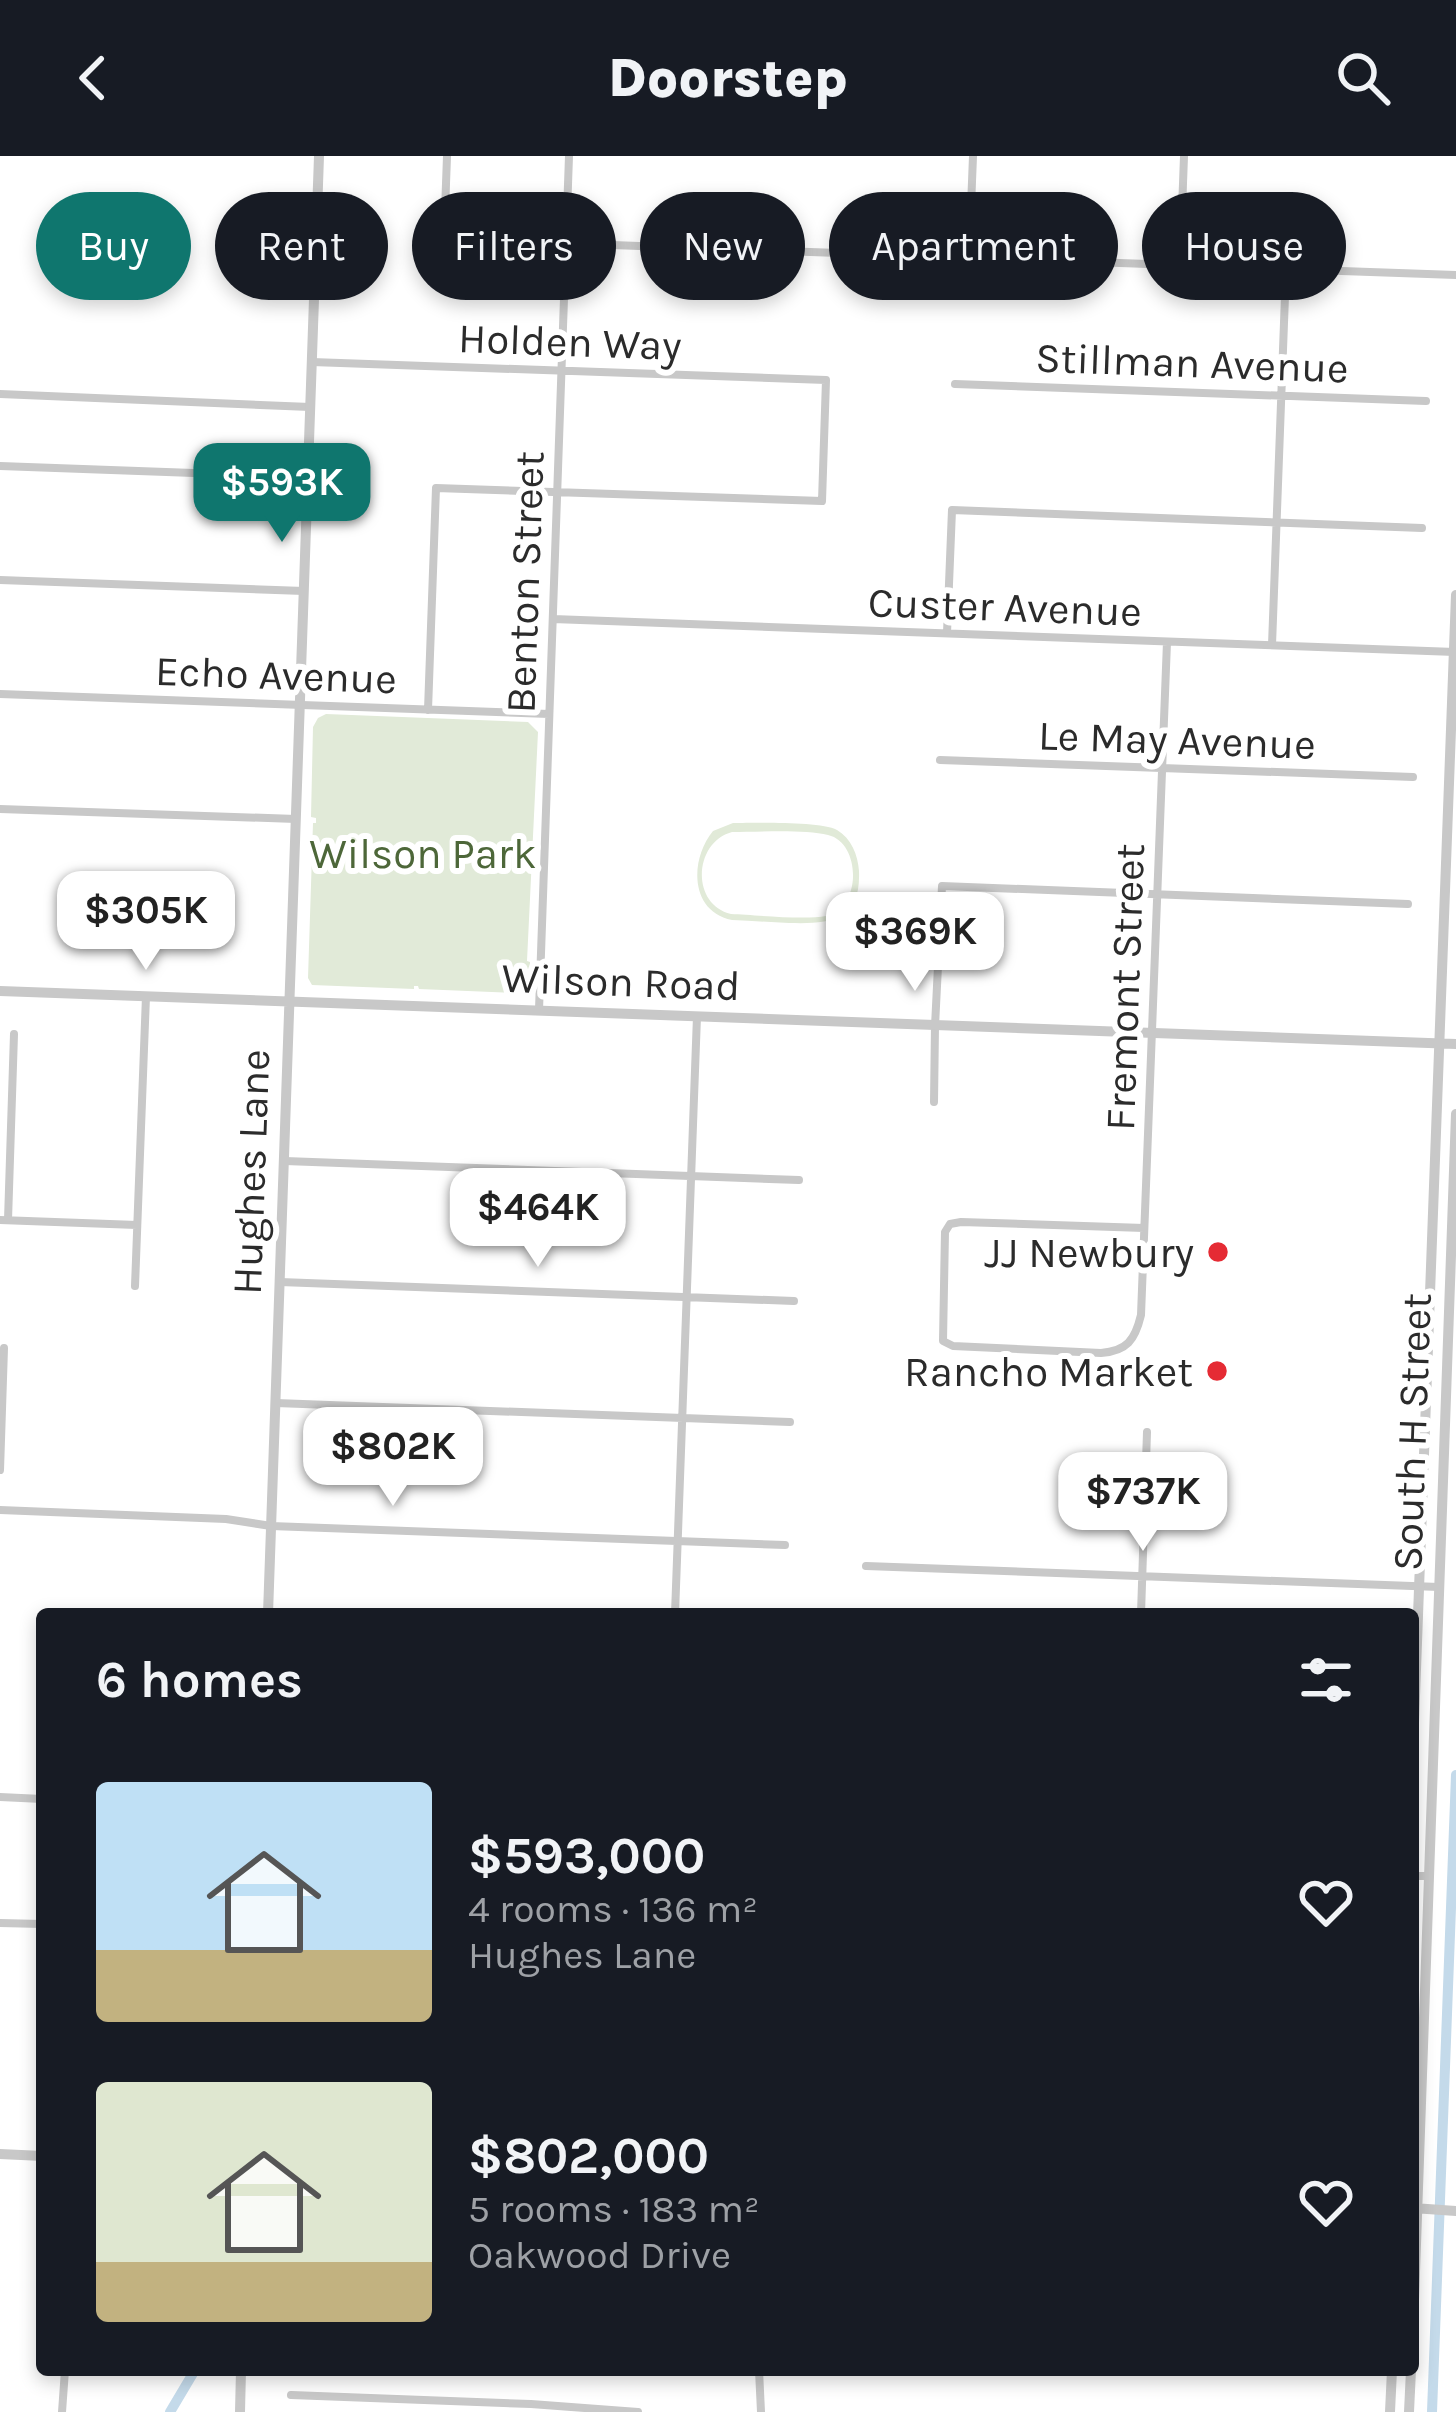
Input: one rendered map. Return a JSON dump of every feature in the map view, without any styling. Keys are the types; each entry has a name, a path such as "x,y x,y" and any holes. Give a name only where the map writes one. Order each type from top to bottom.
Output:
{"street":[{"name":"Hughes Lane","path":"268,1608 319,156"},
{"path":"446,192 447,156"},
{"name":"Benton Street","path":"568,192 569,156"},
{"path":"972,192 973,156"},
{"path":"1183,192 1184,156"},
{"path":"616,245 829,253"},
{"path":"1346,271 1456,275"},
{"name":"Benton Street","path":"539,1010 564,300"},
{"path":"1272,645 1285,300"},
{"name":"Holden Way","path":"312,362 826,380 822,501 557,492"},
{"name":"Stillman Avenue","path":"955,384 1426,401"},
{"path":"0,394 310,407"},
{"path":"0,466 308,477"},
{"path":"428,710 436,488 557,492"},
{"path":"947,633 952,510 1422,528"},
{"path":"0,580 304,591"},
{"name":"South H Street","path":"1419,1609 1456,595"},
{"name":"Custer Avenue","path":"553,620 1455,652"},
{"name":"Fremont Street","path":"1144,1228 950,1224 945,1232 942,1334 948,1345 1101,1353 1127,1347 1136,1334 1141,1315 1167,641"},
{"name":"Echo Avenue","path":"0,694 549,714"},
{"name":"Le May Avenue","path":"940,760 1413,777"},
{"path":"0,808 296,820"},
{"path":"934,1102 942,886 1408,904"},
{"name":"Wilson Road","path":"0,991 1456,1044"},
{"path":"135,1286 146,996"},
{"path":"675,1608 697,1016"},
{"path":"14,1034 4,1220 137,1225"},
{"name":"South H Street","path":"1419,1942 1456,1114"},
{"path":"284,1161 799,1180"},
{"path":"280,1282 794,1301"},
{"path":"0,1470 4,1348"},
{"path":"275,1403 790,1422"},
{"path":"1141,1608 1147,1432"},
{"path":"0,1510 226,1519 271,1526 785,1545"},
{"path":"866,1566 1438,1587"},
{"path":"0,1797 36,1799"},
{"path":"0,1923 36,1924"},
{"path":"0,2154 36,2156"},
{"path":"1419,2208 1456,2211"},
{"path":"62,2412 65,2376"},
{"path":"240,2412 242,2376"},
{"path":"759,2376 761,2412"},
{"path":"1390,2412 1392,2376"},
{"path":"1409,2412 1412,2376"},
{"path":"291,2395 638,2412"}],"green space":[{"name":"Wilson Park","path":"326,714 528,722 538,732 525,990 312,985 308,978 316,823 311,817 313,727"},
{"path":"733,823 803,824 837,830 850,842 857,859 855,901 840,917 818,922 732,920 718,915 701,895 698,883 700,855 713,831","holes":["732,832 807,832 836,838 847,849 852,865 853,882 845,903 817,917 731,914 718,908 703,886 704,860 719,838"]}],"waterway":[{"path":"1432,2412 1456,1775"},
{"path":"170,2412 191,2376"}],"place":[{"name":"JJ Newbury","path":"1218,1252"},
{"name":"Rancho Market","path":"1217,1371"}]}
